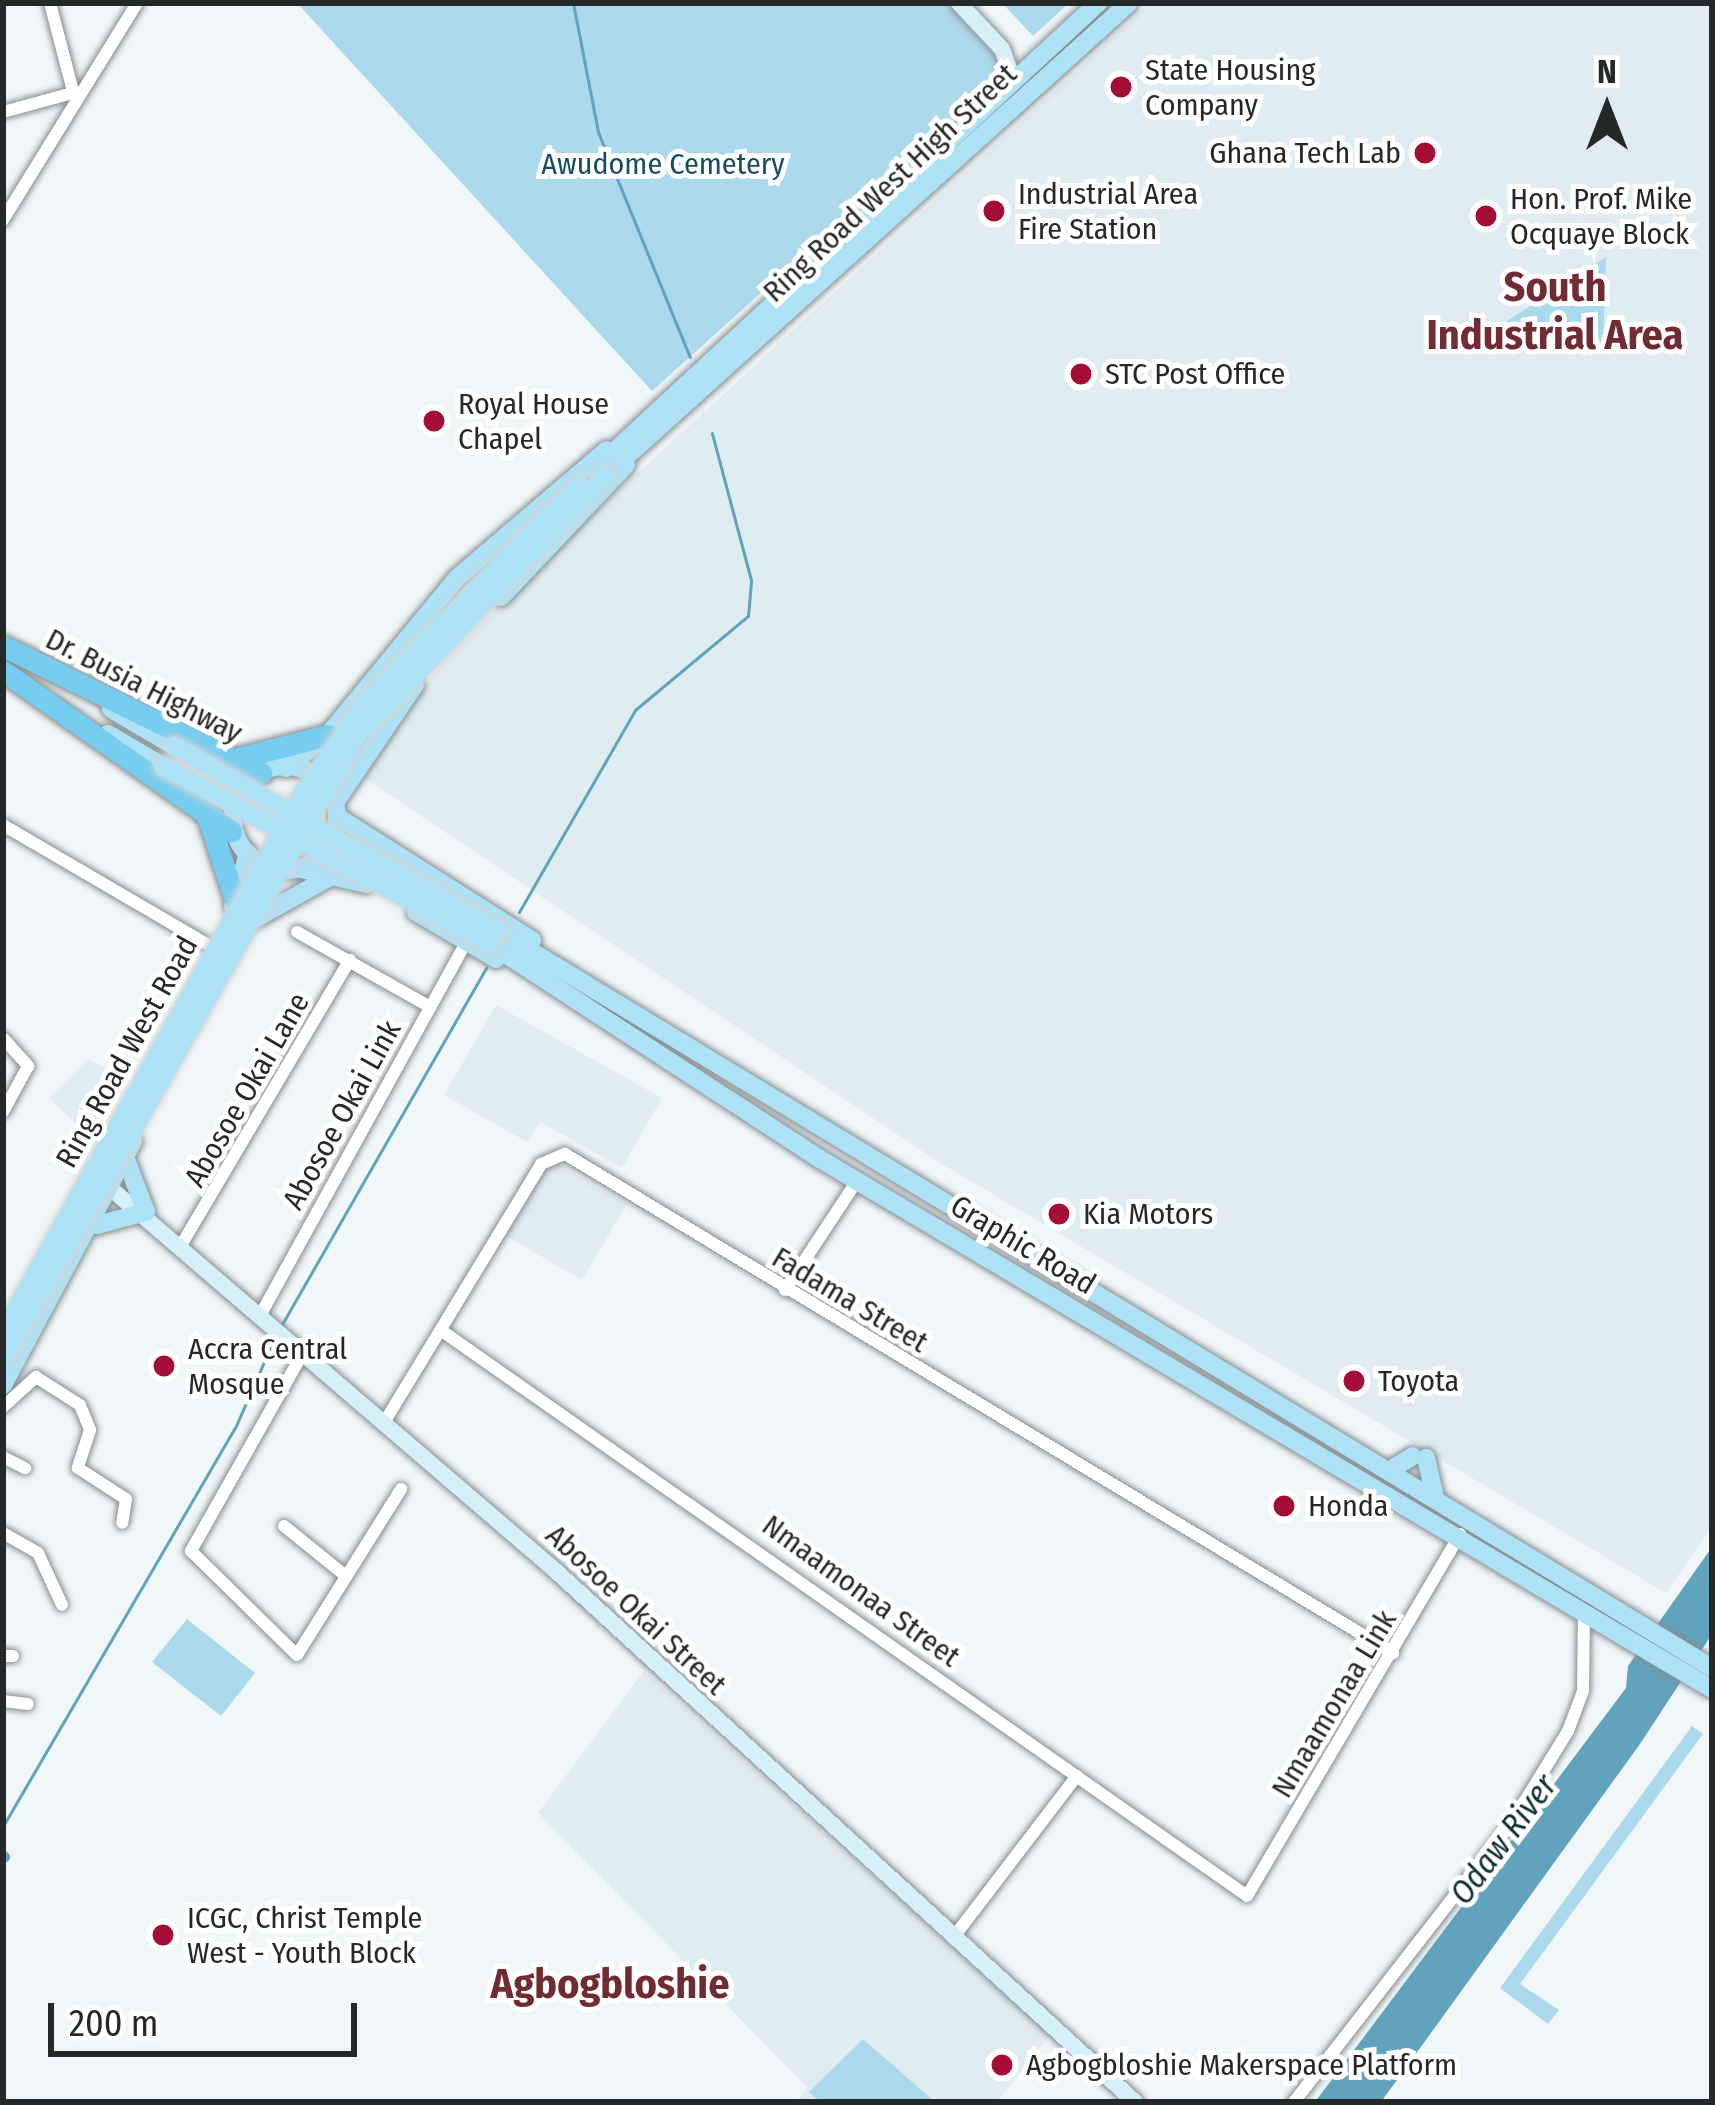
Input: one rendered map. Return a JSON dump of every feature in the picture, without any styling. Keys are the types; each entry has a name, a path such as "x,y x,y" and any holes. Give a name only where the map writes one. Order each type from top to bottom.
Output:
{"highway":[{"name":"Dr. Busia Highway","path":"3,646 216,759 261,773"},
{"name":"Dr. Busia Highway","path":"3,671 201,803 231,831"},
{"path":"216,759 328,735"},
{"path":"201,803 235,900"}],"main road":[{"name":"Ring Road West High Street","path":"676,405 1097,3"},
{"name":"Ring Road West High Street","path":"308,799 437,642 601,472 1129,3"},
{"name":"Ring Road West High Street","path":"286,768 328,735 457,578 588,459 623,453"},
{"name":"Ring Road West High Street","path":"338,808 439,656 616,484 623,453"},
{"path":"86,694 528,957"},
{"path":"73,714 163,766 494,937"},
{"path":"286,768 316,776 338,808 294,870 248,853 231,831 238,793 261,773 286,768"},
{"name":"Ring Road West Road","path":"3,1333 308,799"},
{"name":"Ring Road West Road","path":"3,1358 308,799"},
{"name":"Graphic Road","path":"338,808 524,932 528,957 856,1181 1584,1611 1630,1627"},
{"name":"Ring Road West Road","path":"3,1322 217,950 248,853"},
{"name":"Graphic Road","path":"294,870 342,876 466,944 528,957 1471,1517 1711,1681"},
{"name":"Ring Road West Road","path":"3,1385 97,1225 127,1158 255,919 294,870"},
{"path":"255,919 290,890 342,876"},
{"path":"97,1225 146,1212 127,1158"},
{"path":"1389,1472 1420,1457 1435,1496"}],"street":[{"path":"50,3 77,93"},
{"path":"3,220 77,93 137,3"},
{"path":"959,3 1001,49 1014,82"},
{"path":"1001,49 1036,60"},
{"path":"3,112 77,93"},
{"path":"3,825 217,950"},
{"path":"297,932 430,1007"},
{"name":"Abosoe Okai Link","path":"263,1313 466,944"},
{"name":"Abosoe Okai Lane","path":"184,1242 350,960"},
{"path":"3,1038 28,1066 3,1112"},
{"name":"Fadama Street","path":"385,1420 555,1155 1394,1653"},
{"name":"Abosoe Okai Street","path":"90,1171 184,1242 385,1420 1135,2102"},
{"path":"785,1290 856,1181"},
{"name":"Nmaamonaa Street","path":"442,1331 1247,1896"},
{"path":"299,1346 191,1551 297,1654 342,1573 401,1489"},
{"path":"3,1407 36,1377 80,1405 90,1430 78,1468 126,1499 122,1523"},
{"path":"3,1457 25,1468"},
{"name":"Nmaamonaa Link","path":"1247,1896 1471,1517"},
{"path":"284,1526 342,1573"},
{"path":"3,1533 38,1553 62,1606"},
{"path":"1294,2102 1512,1822 1568,1730 1583,1691 1584,1611"},
{"path":"3,1701 28,1704"},
{"path":"953,1938 1077,1776"}],"shaded area":[{"path":"1150,3 1712,3 1712,1527 1666,1593 940,1163 361,776 443,661 535,567"},
{"path":"496,1005 662,1098 622,1168 540,1122 527,1142 444,1095"},
{"path":"88,1059 127,1080 92,1140 49,1098"},
{"path":"551,1160 627,1204 582,1280 506,1236"},
{"path":"1712,1547 1712,1634 1640,1744 1381,2102 1315,2102 1626,1688 1628,1666"},
{"path":"644,1671 1050,2035 997,2102 796,2102 807,2087 538,1813"}],"green space":[{"name":"Awudome Cemetery","path":"297,3 947,3 1008,70 652,391"},
{"path":"1002,3 1069,3 1033,36"},
{"path":"1606,257 1603,347 1496,328"},
{"path":"187,1619 255,1673 221,1716 152,1662"},
{"path":"1692,1726 1703,1734 1520,1984 1559,2010 1548,2024 1500,1988"},
{"path":"863,2039 935,2102 820,2102 809,2092"}],"waterway":[{"path":"573,3 598,132 690,357"},
{"path":"519,912 635,710 748,616 751,580 712,433"},
{"path":"281,1326 486,968"},
{"path":"3,1826 235,1428 274,1339"},
{"path":"3,1840 3,1871"}],"place":[{"name":"State Housing Company","path":"1121,87"},
{"name":"Ghana Tech Lab","path":"1425,153"},
{"name":"Industrial Area Fire Station","path":"994,211"},
{"name":"Hon. Prof. Mike Ocquaye Block","path":"1486,216"},
{"name":"STC Post Office","path":"1081,374"},
{"name":"Royal House Chapel","path":"434,421"},
{"name":"Kia Motors","path":"1059,1214"},
{"name":"Accra Central Mosque","path":"164,1366"},
{"name":"Toyota","path":"1354,1381"},
{"name":"Honda","path":"1284,1506"},
{"name":"ICGC, Christ Temple West - Youth Block","path":"163,1935"},
{"name":"Agbogbloshie Makerspace Platform","path":"1002,2065"}],"district":[{"name":"South Industrial Area","path":"1555,311"},
{"name":"Agbogbloshie","path":"610,1984"}],"water label":[{"name":"Odaw River","path":"1504,1840"}]}
